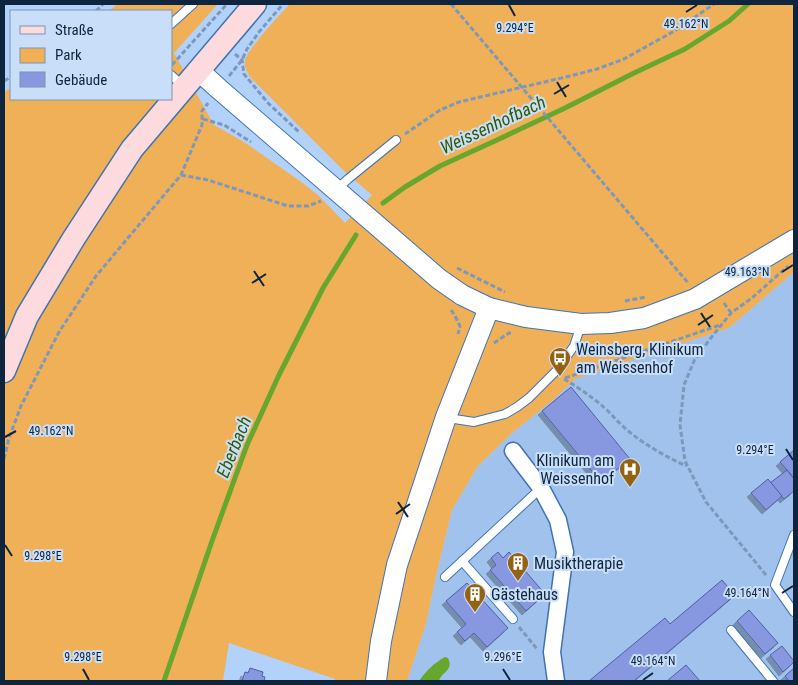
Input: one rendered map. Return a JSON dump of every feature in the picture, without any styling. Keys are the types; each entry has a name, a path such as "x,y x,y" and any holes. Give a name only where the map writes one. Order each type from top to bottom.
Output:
{"main road":[{"path":"172,95 185,77 255,4"},
{"path":"4,371 27,316 74,238 132,149 168,100"}],"street":[{"path":"185,77 226,96 331,194 439,279 462,295 489,308 526,317 581,324 610,323 644,318 694,299 794,240"},
{"path":"376,681 381,641 397,565 446,417 489,308"},
{"path":"513,452 541,488 558,520 565,552 552,652 555,676"}],"lane":[{"path":"172,23 193,4"},
{"path":"331,194 396,140"},
{"path":"446,417 474,422 505,414 517,407 553,374 574,346 581,324"},
{"path":"445,577 541,488"},
{"path":"794,535 775,585 794,612"},
{"path":"462,561 513,619"},
{"path":"731,630 773,681"}],"path":[{"path":"172,64 227,4"},
{"path":"283,4 247,49 242,60 244,74 268,103 304,137"},
{"path":"451,4 690,284"},
{"path":"396,140 440,110 459,102 597,69 624,59 676,30 714,4"},
{"path":"4,459 21,406 59,332 96,276 181,175 203,119 224,125 256,146"},
{"path":"181,175 208,180 288,206 308,206 331,194"},
{"path":"775,585 706,502 685,461 680,425 684,385 694,361 731,313 752,298 792,262"},
{"path":"454,266 512,296"},
{"path":"619,302 646,296"},
{"path":"720,298 731,313"},
{"path":"448,307 460,326 495,343 509,333 516,333"},
{"path":"563,379 720,325"},
{"path":"458,335 460,326"},
{"path":"553,374 579,388 607,410 628,431 654,450 688,466"},
{"path":"513,619 555,676"}],"shaded area":[{"name":"Klinikum am Weissenhof","path":"794,272 794,681 407,681 426,624 452,510 478,466 512,433 552,401 575,379 729,328"},
{"path":"445,657 448,658 450,666 439,681 419,681 430,668"}],"green space":[{"path":"117,4 218,4 174,53 214,125 244,142 300,181 318,195 345,223 372,195 345,172 251,78 245,67 245,60 252,48 290,4 794,4 794,272 729,328 575,379 552,401 512,433 478,466 452,510 426,624 407,681 335,681 335,679 229,643 223,681 4,681 4,92 10,89 10,100 172,100 172,10 110,10"}],"building":[{"path":"571,387 630,459 601,482 542,411"},
{"path":"794,450 794,478 780,462"},
{"path":"787,470 794,479 794,491 784,499 770,483"},
{"path":"768,479 782,496 766,510 751,493"},
{"name":"Musiktherapie","path":"498,552 503,558 509,552 545,594 526,611 490,570 496,565 491,558"},
{"path":"722,580 735,595 634,681 589,681 665,618 670,624"},
{"name":"Gästehaus","path":"467,583 508,628 487,647 474,633 465,641 457,632 466,624 446,601"},
{"path":"749,610 778,643 765,654 737,621"},
{"path":"782,646 794,661 783,672 770,655"},
{"path":"686,665 700,681 667,681"},
{"path":"250,668 263,672 264,681 242,681 245,672 248,673"},
{"path":"794,668 794,681 789,681 785,676"}],"waterway":[{"name":"Weissenhofbach","path":"383,203 440,166 565,108 685,49 729,21 748,4"},
{"name":"Eberbach","path":"164,681 247,445 279,375 323,288 356,235"}],"place":[{"name":"Weinsberg, Klinikum am Weissenhof","path":"560,377"},
{"name":"Klinikum am Weissenhof","path":"630,488"},
{"name":"Musiktherapie","path":"518,582"},
{"name":"Gästehaus","path":"475,613"}]}
